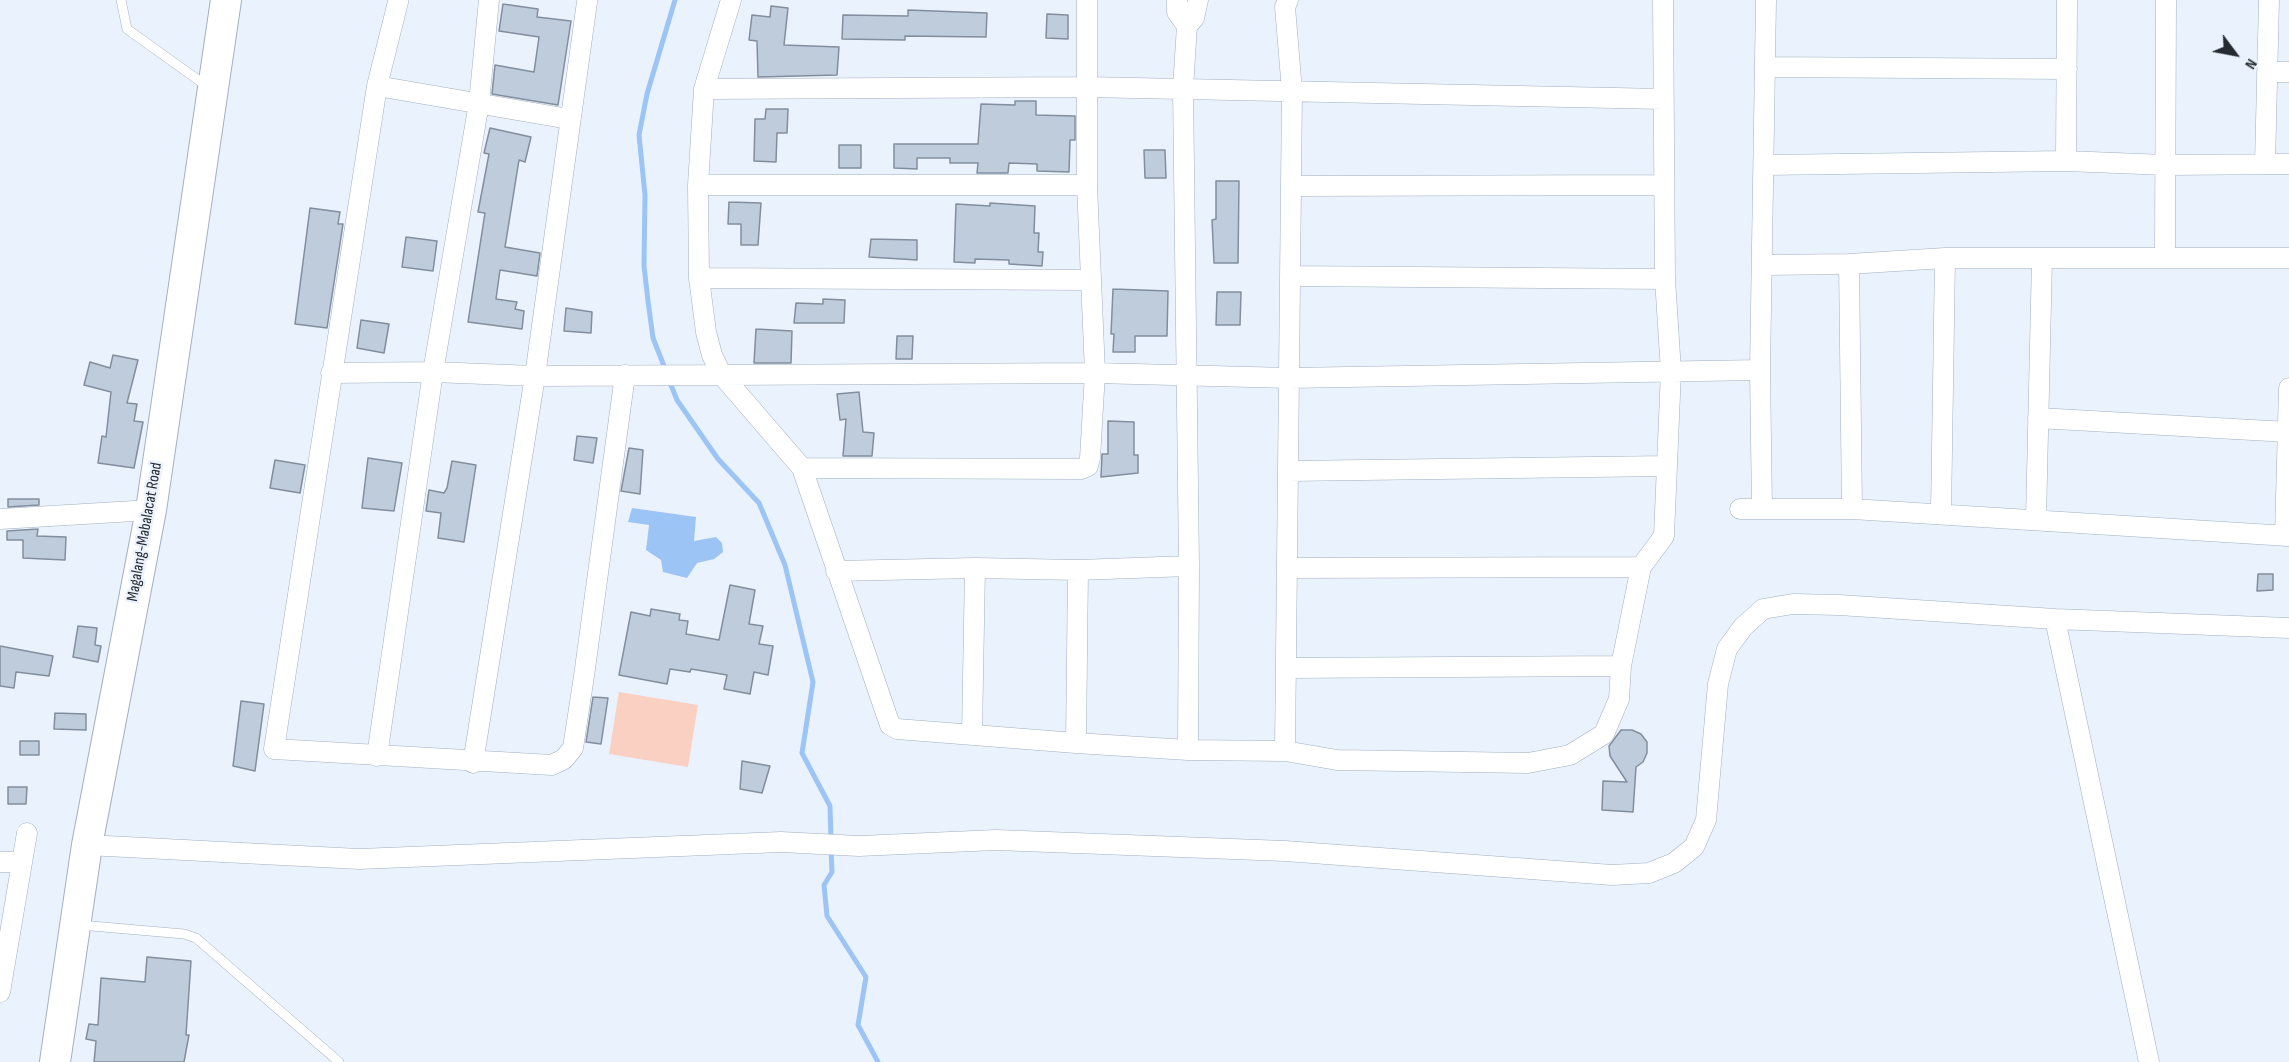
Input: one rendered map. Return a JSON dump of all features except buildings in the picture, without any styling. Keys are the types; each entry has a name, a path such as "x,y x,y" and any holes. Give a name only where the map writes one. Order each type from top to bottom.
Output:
{"main road":[{"name":"Magalang-Mabalacat Road","path":"55,1062 87,845 151,510 226,0"}],"street":[{"path":"377,756 433,372 479,102 489,0"},
{"path":"731,0 704,89 698,185 699,278 709,344 721,374 802,468 890,725 897,729 1076,743 1188,750 1285,751 1337,760 1528,763 1570,755 1604,734 1619,699 1621,666 1641,567 1664,536 1671,371 1665,279 1663,0"},
{"path":"802,468 1081,469 1088,466 1095,373 1087,185 1087,0"},
{"path":"1177,0 1177,12 1187,26"},
{"path":"1188,750 1189,566 1183,88 1187,26 1194,18 1198,0"},
{"path":"1285,751 1292,91 1285,7 1288,0"},
{"path":"1762,508 1760,370 1766,0"},
{"path":"2066,161 2067,0"},
{"path":"2165,258 2166,0"},
{"path":"2265,164 2268,0"},
{"path":"398,2 377,86 274,749 552,765 564,759 573,748 634,376"},
{"path":"473,762 535,376 587,2"},
{"path":"1766,67 2067,69"},
{"path":"2267,72 2289,72"},
{"path":"377,86 569,119"},
{"path":"704,89 1183,88 1664,99"},
{"path":"1765,165 2066,161 2166,165 2289,164"},
{"path":"698,185 1087,185"},
{"path":"1291,186 1664,185"},
{"path":"1763,265 1849,264 1945,258 2289,258"},
{"path":"1941,514 1945,258"},
{"path":"2036,519 2042,259"},
{"path":"1849,264 1852,508"},
{"path":"1290,276 1665,279"},
{"path":"699,278 1091,280"},
{"path":"331,373 433,372 535,376 1095,373 1289,378 1760,370"},
{"path":"1740,509 1852,508 2287,536 2289,388"},
{"path":"2038,418 2288,432"},
{"path":"1288,471 1667,466"},
{"path":"0,519 151,510"},
{"path":"836,571 975,568 1078,570 1189,566"},
{"path":"1287,568 1641,567"},
{"path":"972,734 975,568"},
{"path":"1076,743 1078,570"},
{"path":"87,845 359,859 781,842 859,846 1020,841 1285,851 1612,875 1649,873 1674,863 1694,846 1706,820 1718,684 1727,649 1743,627 1763,609 1792,604 1839,605 2055,619 2289,628"},
{"path":"2055,619 2149,1062"},
{"path":"1286,668 1621,666"},
{"path":"0,991 27,833"},
{"path":"0,862 22,862"}],"lane":[{"path":"122,0 127,29 212,90"},
{"path":"75,924 184,934 196,938 339,1062"}],"shaded area":[{"path":"619,692 698,705 688,767 609,754"}],"water":[{"path":"632,508 696,517 694,541 716,537 722,543 723,552 714,559 697,563 687,578 663,572 661,560 646,550 649,525 628,522"}],"waterway":[{"path":"666,371 653,338 648,301 644,266 645,195 639,135 647,94 675,0"},
{"path":"669,380 677,400 718,459 759,503 785,565 813,682 802,753 830,806 831,840"},
{"path":"831,849 832,872 824,885 827,916 866,977 858,1025 878,1062"}]}
